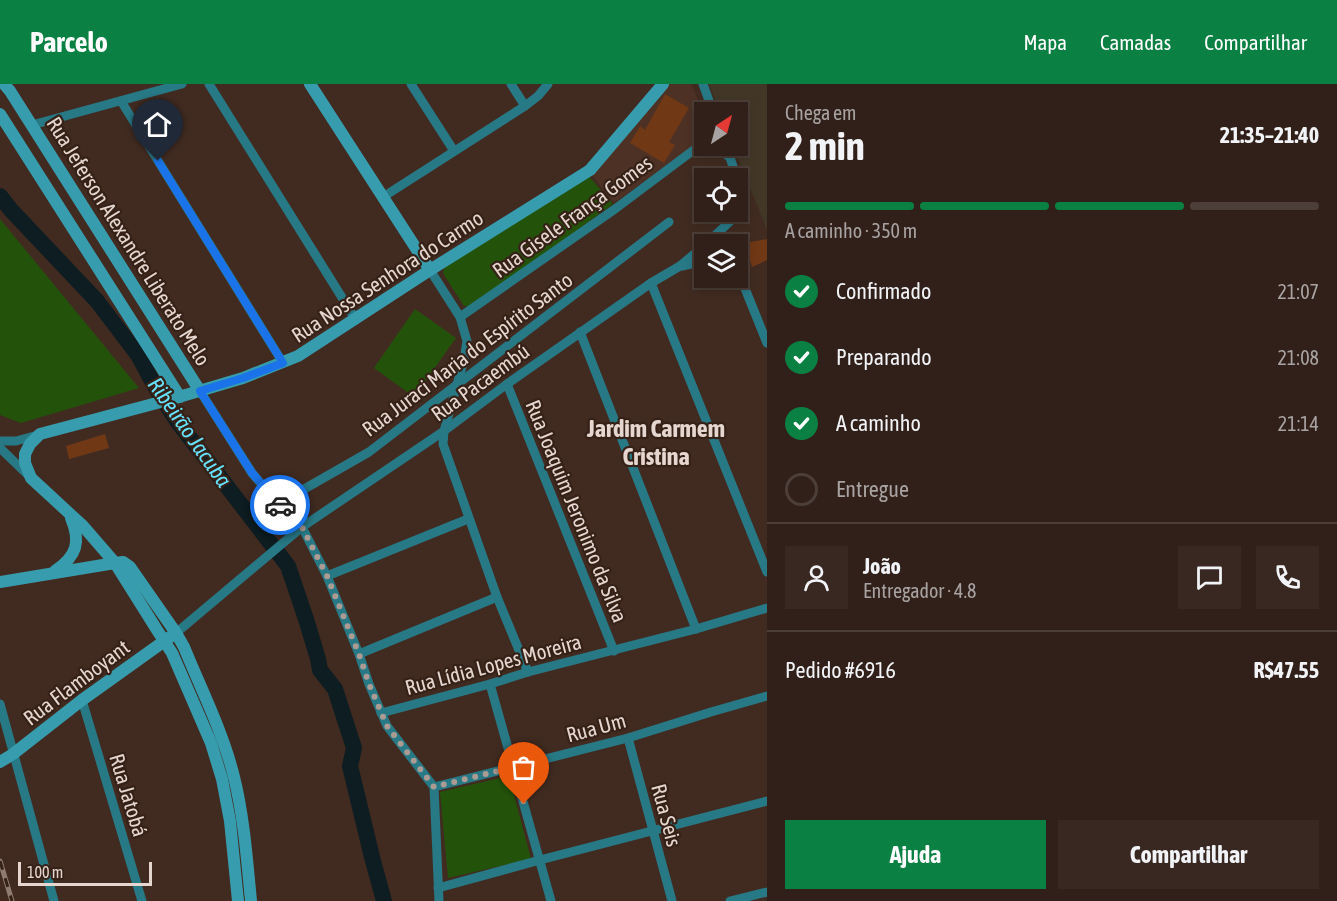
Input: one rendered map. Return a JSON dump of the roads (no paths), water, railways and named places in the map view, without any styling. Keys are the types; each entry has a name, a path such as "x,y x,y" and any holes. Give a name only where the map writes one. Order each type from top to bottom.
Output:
{"main road":[{"name":"Rua Jeferson Alexandre Liberato Melo","path":"4,84 200,391"},
{"path":"310,84 430,270"},
{"name":"Rua Nossa Senhora do Carmo","path":"40,434 243,378 298,356 590,170 663,84"},
{"path":"3,119 24,113"},
{"name":"Rua Jeferson Alexandre Liberato Melo","path":"3,119 176,398"},
{"path":"21,147 39,137"},
{"path":"414,281 419,267 420,254"},
{"path":"40,434 30,444 25,454 25,463 31,478 82,526 115,563 164,642 182,676 211,743 230,821 238,901"},
{"path":"52,573 70,558 77,544 76,529 69,514"},
{"path":"0,582 123,562 130,567 184,647 221,736 234,777 242,821 251,901"},
{"name":"Rua Flamboyant","path":"0,762 14,754 82,700 176,633"}],"street":[{"path":"32,125 182,84"},
{"path":"210,84 356,320"},
{"path":"411,84 454,151"},
{"path":"511,84 525,106"},
{"path":"383,197 525,106 548,84"},
{"path":"703,84 709,102"},
{"path":"121,101 283,363"},
{"name":"Rua Gisele França Gomes","path":"460,317 694,150"},
{"path":"728,156 734,168"},
{"name":"Rua Juraci Maria do Espírito Santo","path":"279,504 369,452 669,222"},
{"name":"Rua Pacaembú","path":"719,234 731,222"},
{"name":"Rua Pacaembú","path":"176,633 302,527 444,431 580,332 694,255"},
{"name":"Rua Pacaembú","path":"680,266 694,263"},
{"path":"430,270 460,317 467,341 442,444 468,519 528,672"},
{"path":"651,283 767,572"},
{"path":"745,288 767,343"},
{"path":"580,332 696,629"},
{"name":"Rua Joaquim Jeronimo da Silva","path":"507,384 614,651"},
{"name":"Rua Lídia Lopes Moreira","path":"200,391 252,473 302,527 327,576 381,713 767,608"},
{"path":"0,441 16,441 40,434"},
{"path":"0,448 31,478"},
{"path":"327,576 468,519"},
{"path":"359,654 498,597"},
{"path":"490,684 551,901"},
{"name":"Rua Um","path":"434,787 628,738 767,696"},
{"name":"Rua Jatobá","path":"82,700 142,901"},
{"path":"0,704 54,901"},
{"path":"381,713 387,726 434,787 439,901"},
{"name":"Rua Seis","path":"628,738 672,901"},
{"path":"438,888 767,801"},
{"path":"730,901 767,892"}],"waterway":[{"name":"Ribeirão Jacuba","path":"0,196 97,301 138,355 177,421 288,566 320,670 335,689 354,748 350,766 384,901"}],"railway":[{"path":"0,861 12,901"}],"district":[{"name":"Jardim Carmem Cristina","path":"656,442"}]}
